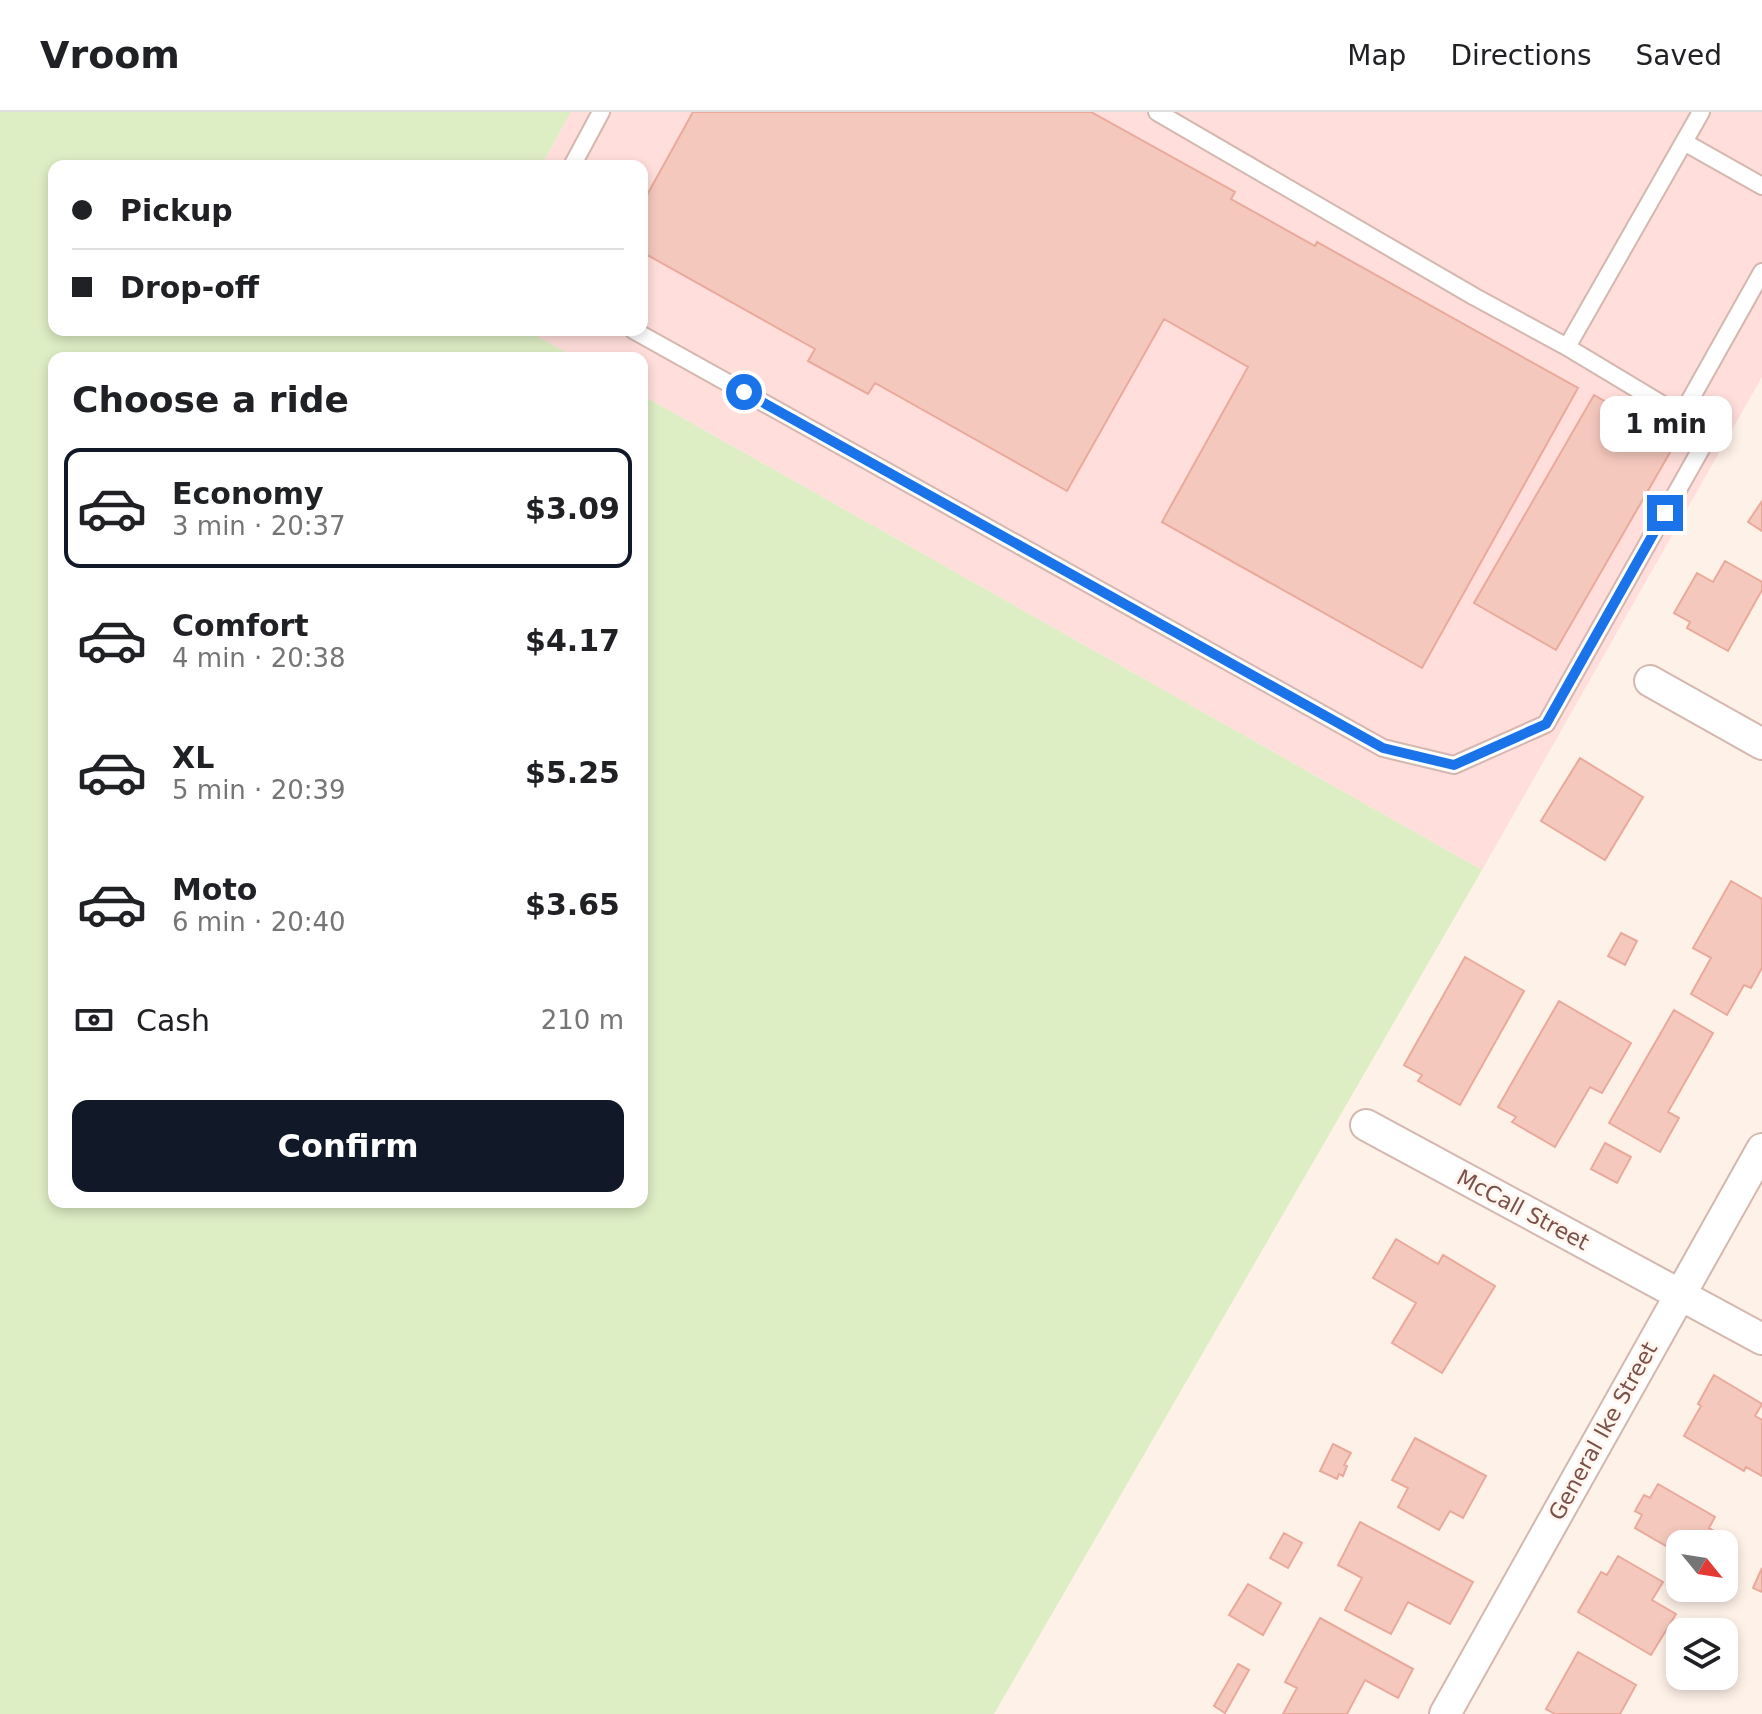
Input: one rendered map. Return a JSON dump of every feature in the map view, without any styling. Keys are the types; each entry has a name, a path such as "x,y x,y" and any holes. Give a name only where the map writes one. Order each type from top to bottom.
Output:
{"street":[{"path":"1650,681 1762,744"},
{"name":"McCall Street","path":"1366,1125 1762,1339"},
{"name":"General Ike Street","path":"1445,1714 1762,1149"}],"lane":[{"path":"575,160 601,112"},
{"path":"644,336 1383,748 1454,765 1546,724 1710,433 1567,347 1157,112"},
{"path":"1567,347 1701,112"},
{"path":"1684,142 1762,186"},
{"path":"1681,416 1762,272"}],"shaded area":[{"path":"571,112 1762,112 1762,377 1482,870 648,398 648,352 565,352 537,336 648,336 648,160 544,160"}],"green space":[{"path":"0,112 571,112 544,160 48,160 48,336 537,336 565,352 48,352 48,1208 648,1208 648,398 1482,870 994,1714 0,1714"}],"building":[{"path":"693,112 1091,112 1235,192 1231,199 1315,246 1317,242 1578,388 1422,668 1162,522 1248,367 1164,319 1067,491 875,383 868,394 808,361 815,349 648,255 648,193"},
{"path":"1594,395 1676,442 1556,650 1474,603"},
{"path":"1762,501 1762,531 1748,522"},
{"path":"1725,561 1762,582 1762,590 1728,651 1687,628 1690,622 1674,613 1697,573 1713,582"},
{"path":"1580,758 1643,797 1605,860 1541,821"},
{"path":"1731,881 1762,899 1762,968 1751,988 1744,985 1727,1015 1691,994 1711,958 1693,948"},
{"path":"1621,933 1637,941 1625,965 1608,956"},
{"path":"1465,957 1524,991 1460,1105 1418,1081 1422,1075 1404,1065"},
{"path":"1559,1001 1631,1043 1602,1093 1590,1087 1555,1147 1512,1122 1516,1117 1498,1107"},
{"path":"1674,1010 1713,1033 1668,1112 1679,1118 1660,1152 1609,1123"},
{"path":"1605,1143 1631,1157 1617,1183 1591,1169"},
{"path":"1396,1239 1438,1264 1443,1255 1495,1286 1442,1373 1392,1343 1416,1303 1373,1278"},
{"path":"1714,1375 1762,1404 1755,1416 1762,1420 1762,1476 1746,1467 1744,1471 1684,1436"},
{"path":"1415,1438 1486,1476 1463,1518 1450,1511 1439,1530 1398,1507 1408,1488 1392,1480"},
{"path":"1333,1444 1351,1453 1344,1465 1347,1466 1343,1476 1339,1474 1337,1479 1320,1471"},
{"path":"1658,1484 1715,1517 1709,1528 1712,1530 1666,1530 1666,1546 1635,1528 1642,1515 1635,1511 1644,1495 1650,1498"},
{"path":"1360,1522 1473,1582 1450,1624 1408,1602 1391,1634 1345,1610 1362,1578 1338,1565"},
{"path":"1284,1533 1302,1543 1288,1568 1270,1558"},
{"path":"1618,1556 1663,1582 1652,1600 1676,1614 1674,1618 1666,1618 1666,1630 1651,1655 1578,1612 1601,1572 1607,1575"},
{"path":"1762,1568 1762,1592 1753,1588"},
{"path":"1248,1584 1281,1603 1263,1635 1229,1615"},
{"path":"1320,1618 1413,1669 1398,1698 1365,1680 1347,1714 1283,1714 1297,1688 1285,1682"},
{"path":"1578,1652 1636,1685 1620,1714 1555,1714 1546,1709"},
{"path":"1238,1664 1249,1670 1225,1713 1214,1706"}],"route":[{"path":"744,392 1383,748 1454,765 1546,724 1665,513"}]}
